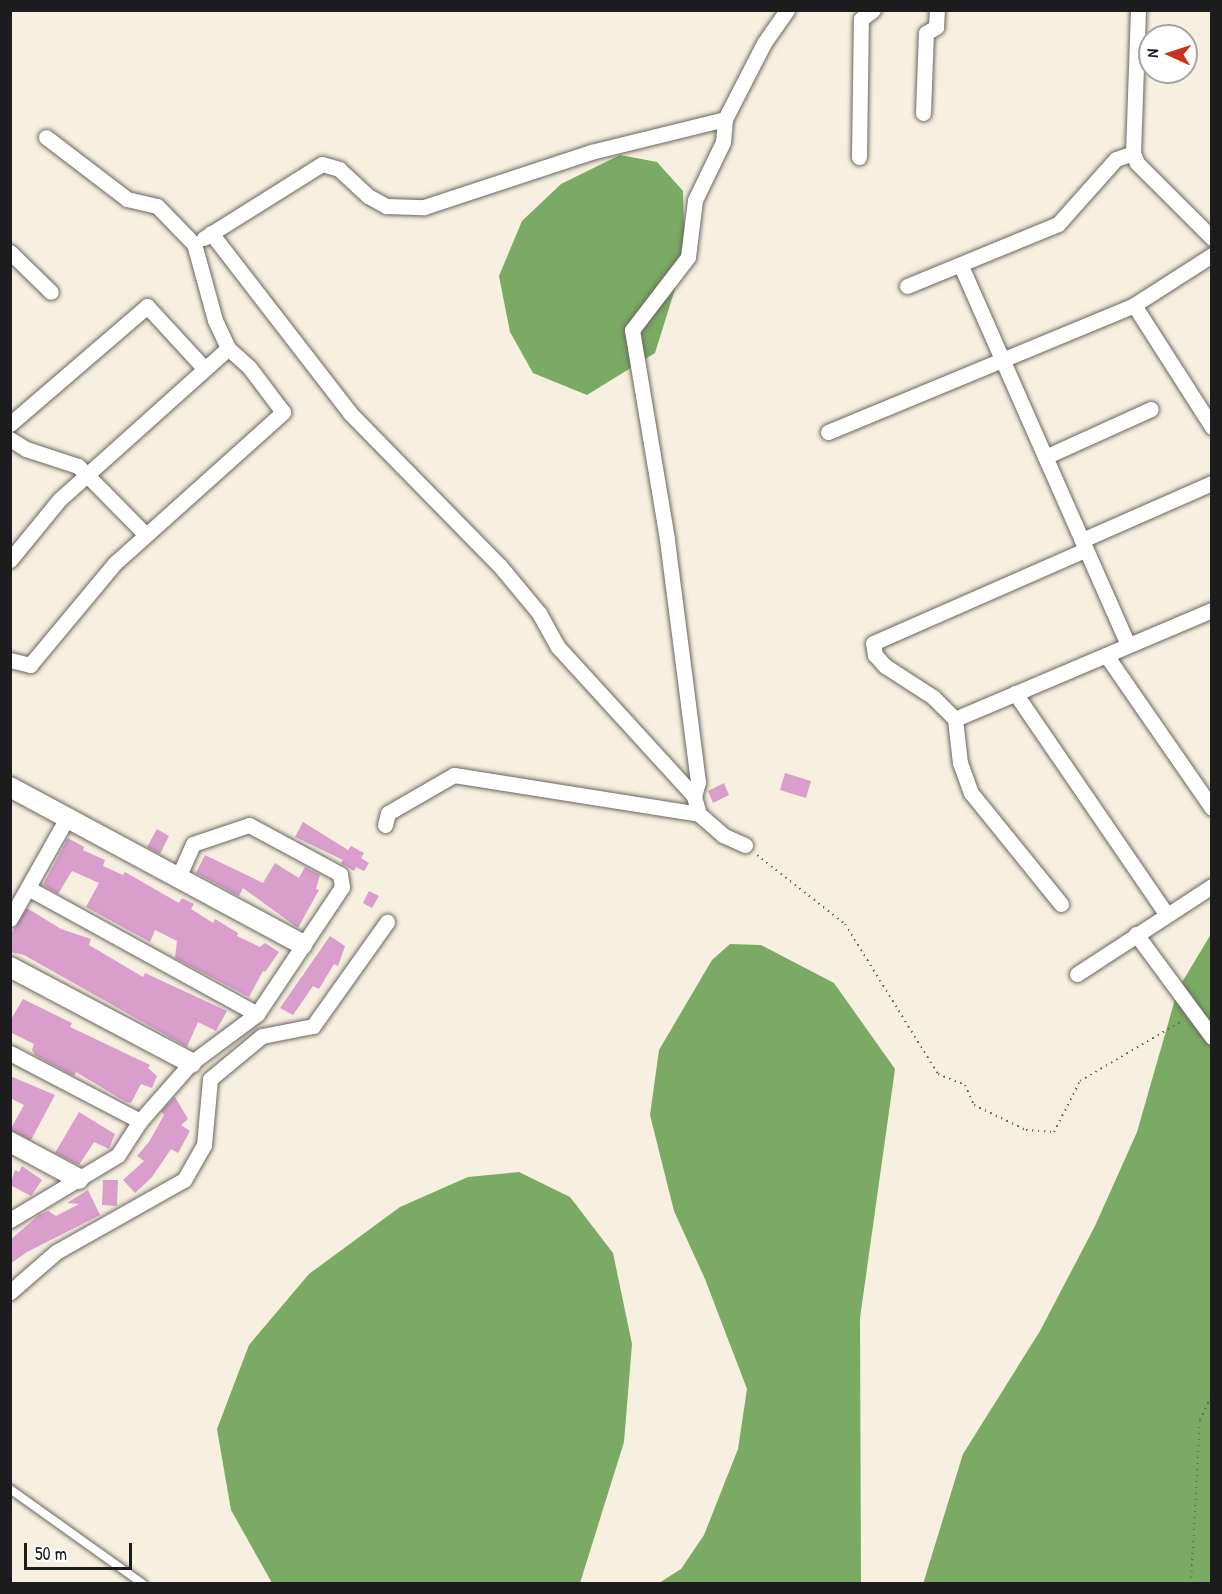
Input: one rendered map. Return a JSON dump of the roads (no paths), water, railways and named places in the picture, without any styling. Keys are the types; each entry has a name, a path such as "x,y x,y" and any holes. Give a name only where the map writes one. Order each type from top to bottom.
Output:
{"street":[{"path":"694,796 698,782 667,539 632,330 688,257 695,200 723,142 725,119 764,43 787,10"},
{"path":"859,157 861,19 873,10"},
{"path":"923,113 926,33 936,27 937,10"},
{"path":"1138,10 1133,153 1137,163 1212,238"},
{"path":"194,244 322,164 339,169 368,196 386,206 424,207 591,152 725,119"},
{"path":"10,660 30,665 115,563 283,412 249,368 228,348 215,320 194,244 157,206 127,199 46,137"},
{"path":"907,286 961,266 1058,224 1116,159 1133,153"},
{"path":"211,233 350,413 500,566 538,613 558,647 694,796 699,814"},
{"path":"10,252 51,292"},
{"path":"828,432 1134,305 1212,255"},
{"path":"961,266 1128,645"},
{"path":"1134,305 1212,427"},
{"path":"10,424 147,306 204,368"},
{"path":"10,560 60,499 228,348"},
{"path":"1045,457 1151,409"},
{"path":"10,438 26,449 78,466 146,535"},
{"path":"1061,904 971,793 963,778 955,719 933,697 885,666 875,656 873,643 1212,483"},
{"path":"955,719 1128,645 1209,616"},
{"path":"1106,655 1212,808"},
{"path":"1015,693 1167,915"},
{"path":"385,825 388,813 454,776 699,814 723,835 745,846"},
{"path":"10,787 302,944"},
{"path":"10,919 67,818"},
{"path":"10,1220 118,1155 140,1120 191,1064 257,1014 342,887 340,874 249,825 193,844 178,877"},
{"path":"1077,974 1212,886"},
{"path":"28,888 257,1014"},
{"path":"10,1292 56,1252 183,1180 204,1145 210,1079 262,1036 313,1026 387,922"},
{"path":"1136,934 1212,1037"},
{"path":"10,967 191,1064"},
{"path":"10,1053 140,1120"},
{"path":"10,1142 79,1179"}],"lane":[{"path":"10,1489 144,1584"}]}
